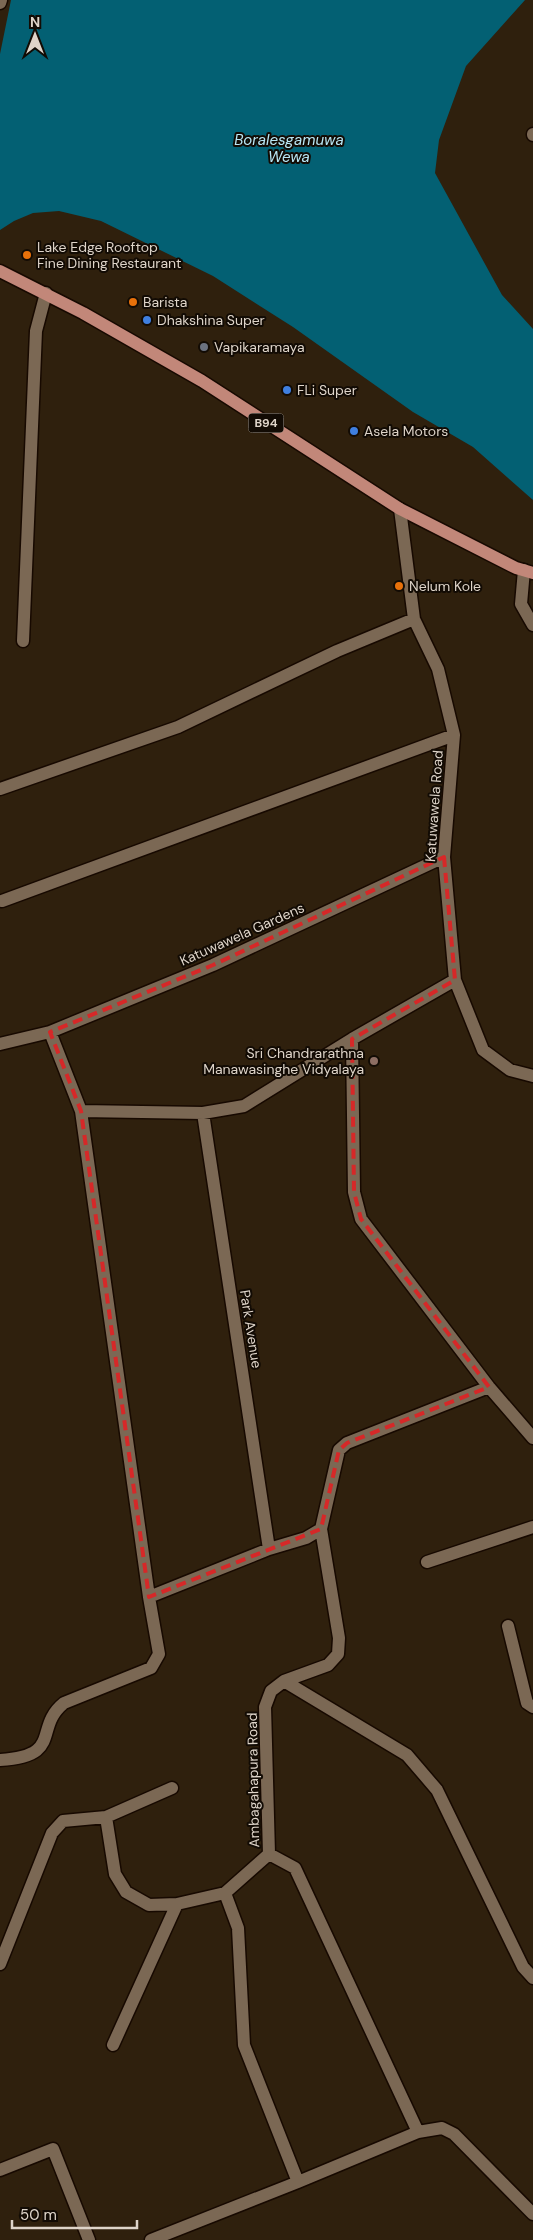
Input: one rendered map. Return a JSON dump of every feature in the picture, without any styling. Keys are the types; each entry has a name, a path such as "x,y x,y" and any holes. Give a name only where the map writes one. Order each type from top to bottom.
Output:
{"main road":[{"name":"B94","path":"0,271 46,293 202,381 400,509 529,571"}],"street":[{"path":"24,641 36,331 46,293"},
{"name":"Katuwawela Road","path":"400,509 414,619 438,669 454,735 444,857 455,980 483,1050 510,1070 533,1076"},
{"path":"529,571 521,604 533,625"},
{"path":"0,789 178,727 337,651 414,619"},
{"path":"2,901 454,735"},
{"name":"Katuwawela Gardens","path":"0,1044 50,1032 213,965 444,857"},
{"path":"81,1111 203,1113 244,1106 352,1039 455,980"},
{"path":"0,1760 18,1759 37,1751 47,1736 55,1710 64,1703 151,1668 159,1654 149,1597 81,1111 50,1032"},
{"path":"352,1039 354,1192 361,1219 488,1387 533,1438"},
{"name":"Park Avenue","path":"203,1113 269,1549"},
{"path":"284,1681 328,1665 338,1654 339,1638 321,1529 339,1450 347,1443 488,1387"},
{"path":"427,1562 533,1527"},
{"path":"149,1597 269,1549 306,1538 321,1529"},
{"path":"508,1626 527,1703 533,1707"},
{"path":"284,1681 406,1755 438,1790 523,1967 533,1978"},
{"name":"Ambagahapura Road","path":"225,1893 269,1854 265,1707 272,1691 284,1681"},
{"path":"0,1964 52,1833 63,1821 106,1817 172,1788"},
{"path":"106,1817 115,1874 126,1892 149,1905 177,1904 225,1893 238,1928 244,2045 298,2182"},
{"path":"269,1854 295,1868 418,2132"},
{"path":"113,2045 177,1904"},
{"path":"151,2240 418,2132 442,2128 454,2134 533,2214"},
{"path":"0,2170 53,2149 89,2240"}],"highlighted area":[{"path":"444,857 455,980 352,1039 354,1192 361,1219 489,1387 347,1443 339,1450 321,1529 149,1597 81,1111 50,1032 213,965"}],"water":[{"name":"Boralesgamuwa Wewa","path":"11,0 525,0 466,66 439,140 435,173 502,295 533,329 533,500 473,447 413,412 293,327 213,276 101,221 59,211 33,213 14,221 0,230 0,54"}],"place":[{"name":"Lake Edge Rooftop Fine Dining Restaurant","path":"27,255"},
{"name":"Barista","path":"133,302"},
{"name":"Dhakshina Super","path":"147,320"},
{"name":"Vapikaramaya","path":"204,347"},
{"name":"FLi Super","path":"287,390"},
{"name":"Asela Motors","path":"354,431"},
{"name":"Nelum Kole","path":"399,586"},
{"name":"Sri Chandrarathna Manawasinghe Vidyalaya","path":"374,1061"}]}
